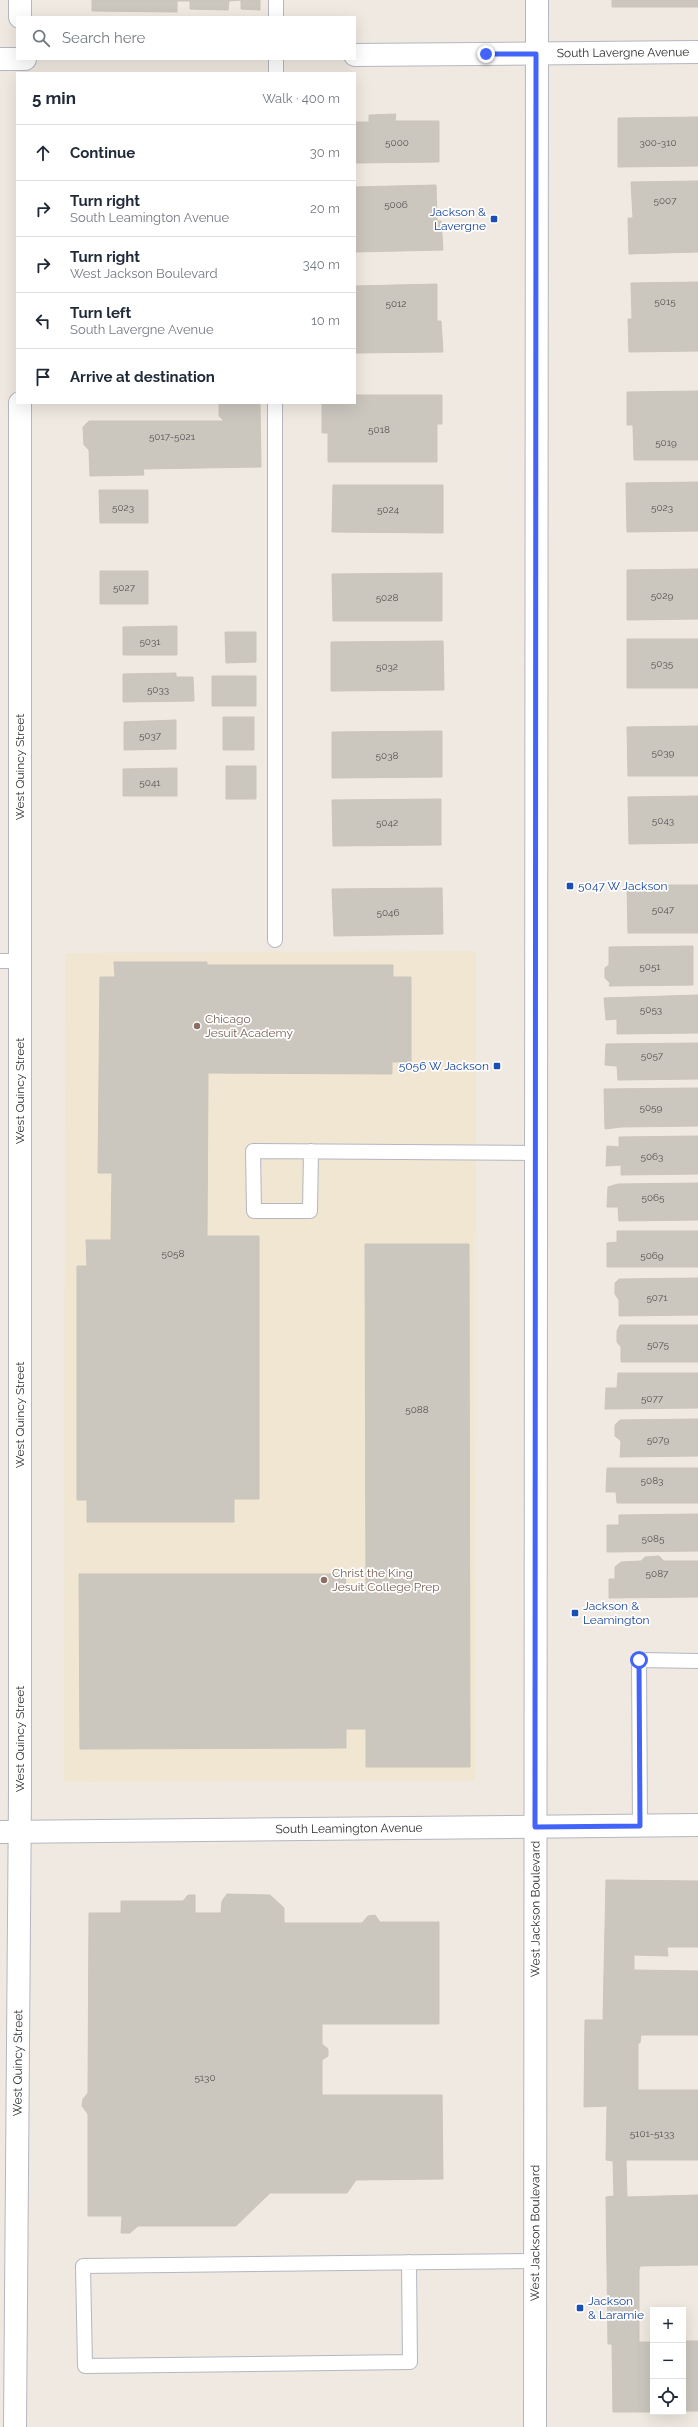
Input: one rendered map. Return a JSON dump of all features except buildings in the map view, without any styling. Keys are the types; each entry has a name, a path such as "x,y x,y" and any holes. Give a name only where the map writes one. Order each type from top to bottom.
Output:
{"street":[{"path":"20,0 20,16"},
{"name":"West Jackson Boulevard","path":"535,2427 537,0"},
{"name":"South Lavergne Avenue","path":"356,55 698,52"},
{"path":"0,59 16,59"},
{"path":"20,60 20,72"},
{"name":"West Quincy Street","path":"15,2427 10,1832 10,961 20,404"},
{"name":"South Leamington Avenue","path":"10,1832 698,1825"}],"lane":[{"path":"276,0 276,16"},
{"path":"276,60 276,72"},
{"path":"275,404 275,940"},
{"path":"311,1151 310,1211 254,1211 254,1151 311,1151 536,1153"},
{"path":"640,1826 639,1660 698,1661"},
{"path":"409,2262 410,2362 84,2366 83,2266 409,2262 535,2261"}],"shaded area":[{"path":"476,951 475,1781 64,1782 65,953"}],"place":[{"name":"Jackson & Lavergne","path":"494,219"},
{"name":"5047 W Jackson","path":"570,886"},
{"name":"Chicago Jesuit Academy","path":"197,1026"},
{"name":"5056 W Jackson","path":"497,1066"},
{"name":"Christ the King Jesuit College Prep","path":"324,1580"},
{"name":"Jackson & Leamington","path":"575,1613"},
{"name":"Jackson & Laramie","path":"580,2308"}],"route":[{"path":"486,54 536,54 535,1827 640,1826 639,1660"}]}
